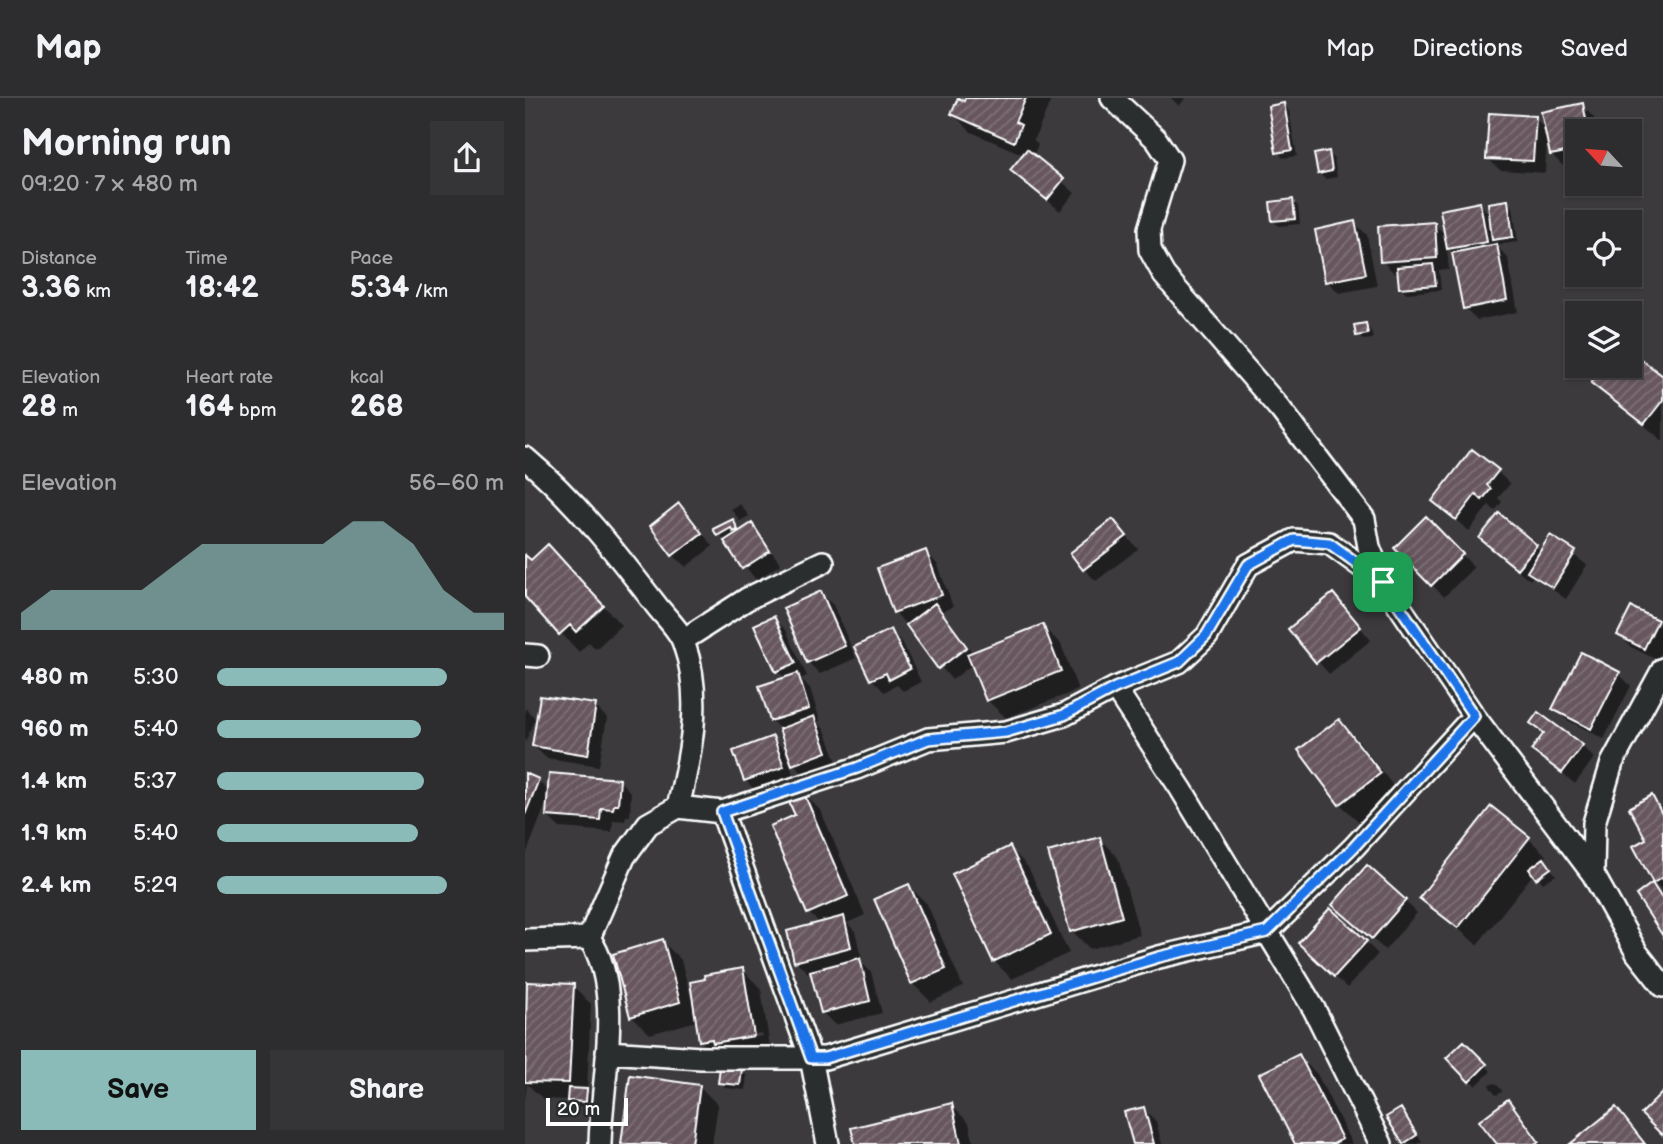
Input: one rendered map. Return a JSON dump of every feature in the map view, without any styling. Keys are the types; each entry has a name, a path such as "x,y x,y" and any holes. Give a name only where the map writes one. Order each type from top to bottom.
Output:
{"street":[{"path":"1112,98 1156,139 1170,160 1149,229 1150,250 1164,275 1282,410 1364,519 1369,547 1383,582 1474,716 1593,874 1637,953 1663,986"},
{"path":"525,458 550,479 683,640 695,700 690,756 678,807"},
{"path":"589,938 624,857 648,824 678,807 722,812 857,768 928,739 1006,732 1064,715 1115,688 1179,662 1206,636 1248,565 1294,540 1329,543 1383,582"},
{"path":"683,640 747,599 823,562"},
{"path":"1593,874 1594,823 1612,763 1663,669"},
{"path":"1115,688 1314,1009 1381,1144"},
{"path":"607,1052 701,1058 825,1058 1159,957 1267,932 1354,847 1474,716"},
{"path":"722,812 811,1058 828,1144"},
{"path":"525,940 589,938"},
{"path":"589,938 598,950 610,1013 600,1144"}],"building":[{"path":"958,98 964,101 965,98 1026,98 1015,122 1021,125 1014,142 951,114"},
{"path":"1284,103 1292,150 1276,153 1268,106"},
{"path":"1583,103 1586,119 1565,119 1565,152 1550,155 1541,112"},
{"path":"1489,113 1536,116 1533,161 1486,159"},
{"path":"1027,149 1064,179 1047,200 1010,170"},
{"path":"1329,151 1332,171 1318,174 1314,154"},
{"path":"1293,199 1295,219 1272,221 1270,202"},
{"path":"1508,200 1513,237 1492,240 1488,203"},
{"path":"1480,202 1487,242 1447,249 1440,210"},
{"path":"1355,221 1366,274 1325,282 1315,230"},
{"path":"1435,222 1437,258 1380,262 1378,226"},
{"path":"1497,244 1507,300 1463,309 1452,253"},
{"path":"1433,264 1436,285 1399,288 1397,267"},
{"path":"1366,323 1368,334 1356,336 1354,325"},
{"path":"1642,360 1663,376 1663,400 1644,424 1591,383 1595,378 1642,378"},
{"path":"1472,449 1499,470 1487,485 1491,489 1482,500 1476,494 1456,520 1432,501"},
{"path":"679,503 702,533 672,556 650,526"},
{"path":"1499,513 1537,545 1517,569 1479,538"},
{"path":"1426,516 1463,554 1431,586 1394,548"},
{"path":"733,519 738,530 733,532 731,528 717,536 713,529"},
{"path":"1113,519 1127,536 1083,570 1070,553"},
{"path":"752,523 770,551 742,569 724,541"},
{"path":"1550,535 1576,551 1553,588 1527,572"},
{"path":"548,544 604,606 576,632 570,625 559,635 525,597 525,555 531,560"},
{"path":"926,550 942,595 893,613 877,568"},
{"path":"821,591 845,646 807,663 783,608"},
{"path":"1333,593 1361,627 1316,663 1288,629"},
{"path":"935,603 967,647 938,669 906,625"},
{"path":"1631,607 1658,620 1644,649 1617,635"},
{"path":"774,616 796,663 776,672 754,625"},
{"path":"1043,624 1061,671 986,701 967,654"},
{"path":"891,629 910,669 889,680 886,673 870,680 854,647"},
{"path":"1581,652 1620,672 1591,729 1552,709"},
{"path":"798,673 809,709 770,721 759,686"},
{"path":"540,696 596,704 588,755 532,746"},
{"path":"1538,712 1583,745 1562,773 1531,750 1544,733 1530,723"},
{"path":"814,716 827,752 792,765 779,729"},
{"path":"1339,719 1381,773 1339,805 1298,750"},
{"path":"773,736 784,767 744,781 733,751"},
{"path":"525,773 539,779 525,815"},
{"path":"549,773 620,779 618,805 614,805 613,809 601,808 600,820 546,816"},
{"path":"803,791 848,896 807,914 770,826 795,815 787,798"},
{"path":"1652,795 1663,816 1663,877 1653,883 1633,846 1646,839 1629,808"},
{"path":"1491,806 1530,837 1458,928 1419,898"},
{"path":"1100,837 1122,917 1070,932 1048,852"},
{"path":"1010,846 1051,934 993,962 952,874"},
{"path":"1544,858 1551,868 1536,879 1529,869"},
{"path":"1367,865 1406,900 1372,939 1332,905"},
{"path":"1652,883 1663,900 1663,936 1636,895"},
{"path":"909,884 946,969 911,984 874,899"},
{"path":"1330,908 1367,941 1334,977 1298,943"},
{"path":"844,916 851,947 794,962 787,931"},
{"path":"663,939 680,1002 630,1017 613,954"},
{"path":"860,958 870,1001 821,1013 810,971"},
{"path":"743,968 754,1036 713,1043 712,1039 699,1041 690,982 705,979 704,975"},
{"path":"527,982 574,984 569,1083 525,1082"},
{"path":"1464,1041 1487,1064 1469,1082 1446,1058"},
{"path":"1299,1054 1342,1139 1333,1144 1295,1144 1259,1074"},
{"path":"720,1067 742,1069 740,1085 718,1083"},
{"path":"630,1075 700,1085 692,1144 621,1144"},
{"path":"568,1088 587,1089 586,1102 567,1101"},
{"path":"1663,1092 1663,1133 1662,1135 1641,1114"},
{"path":"1508,1099 1539,1142 1497,1144 1479,1121"},
{"path":"952,1103 961,1144 855,1144 851,1128"},
{"path":"1144,1107 1154,1144 1133,1144 1124,1112"},
{"path":"1616,1107 1645,1144 1570,1144"},
{"path":"1401,1108 1417,1135 1403,1144 1386,1117"}],"route":[{"path":"1294,540 1329,543 1383,582 1474,716 1354,847 1267,932 1159,957 825,1058 811,1058 722,812 857,768 928,739 1006,732 1064,715 1115,688 1179,662 1206,636 1248,565 1294,540"}]}
